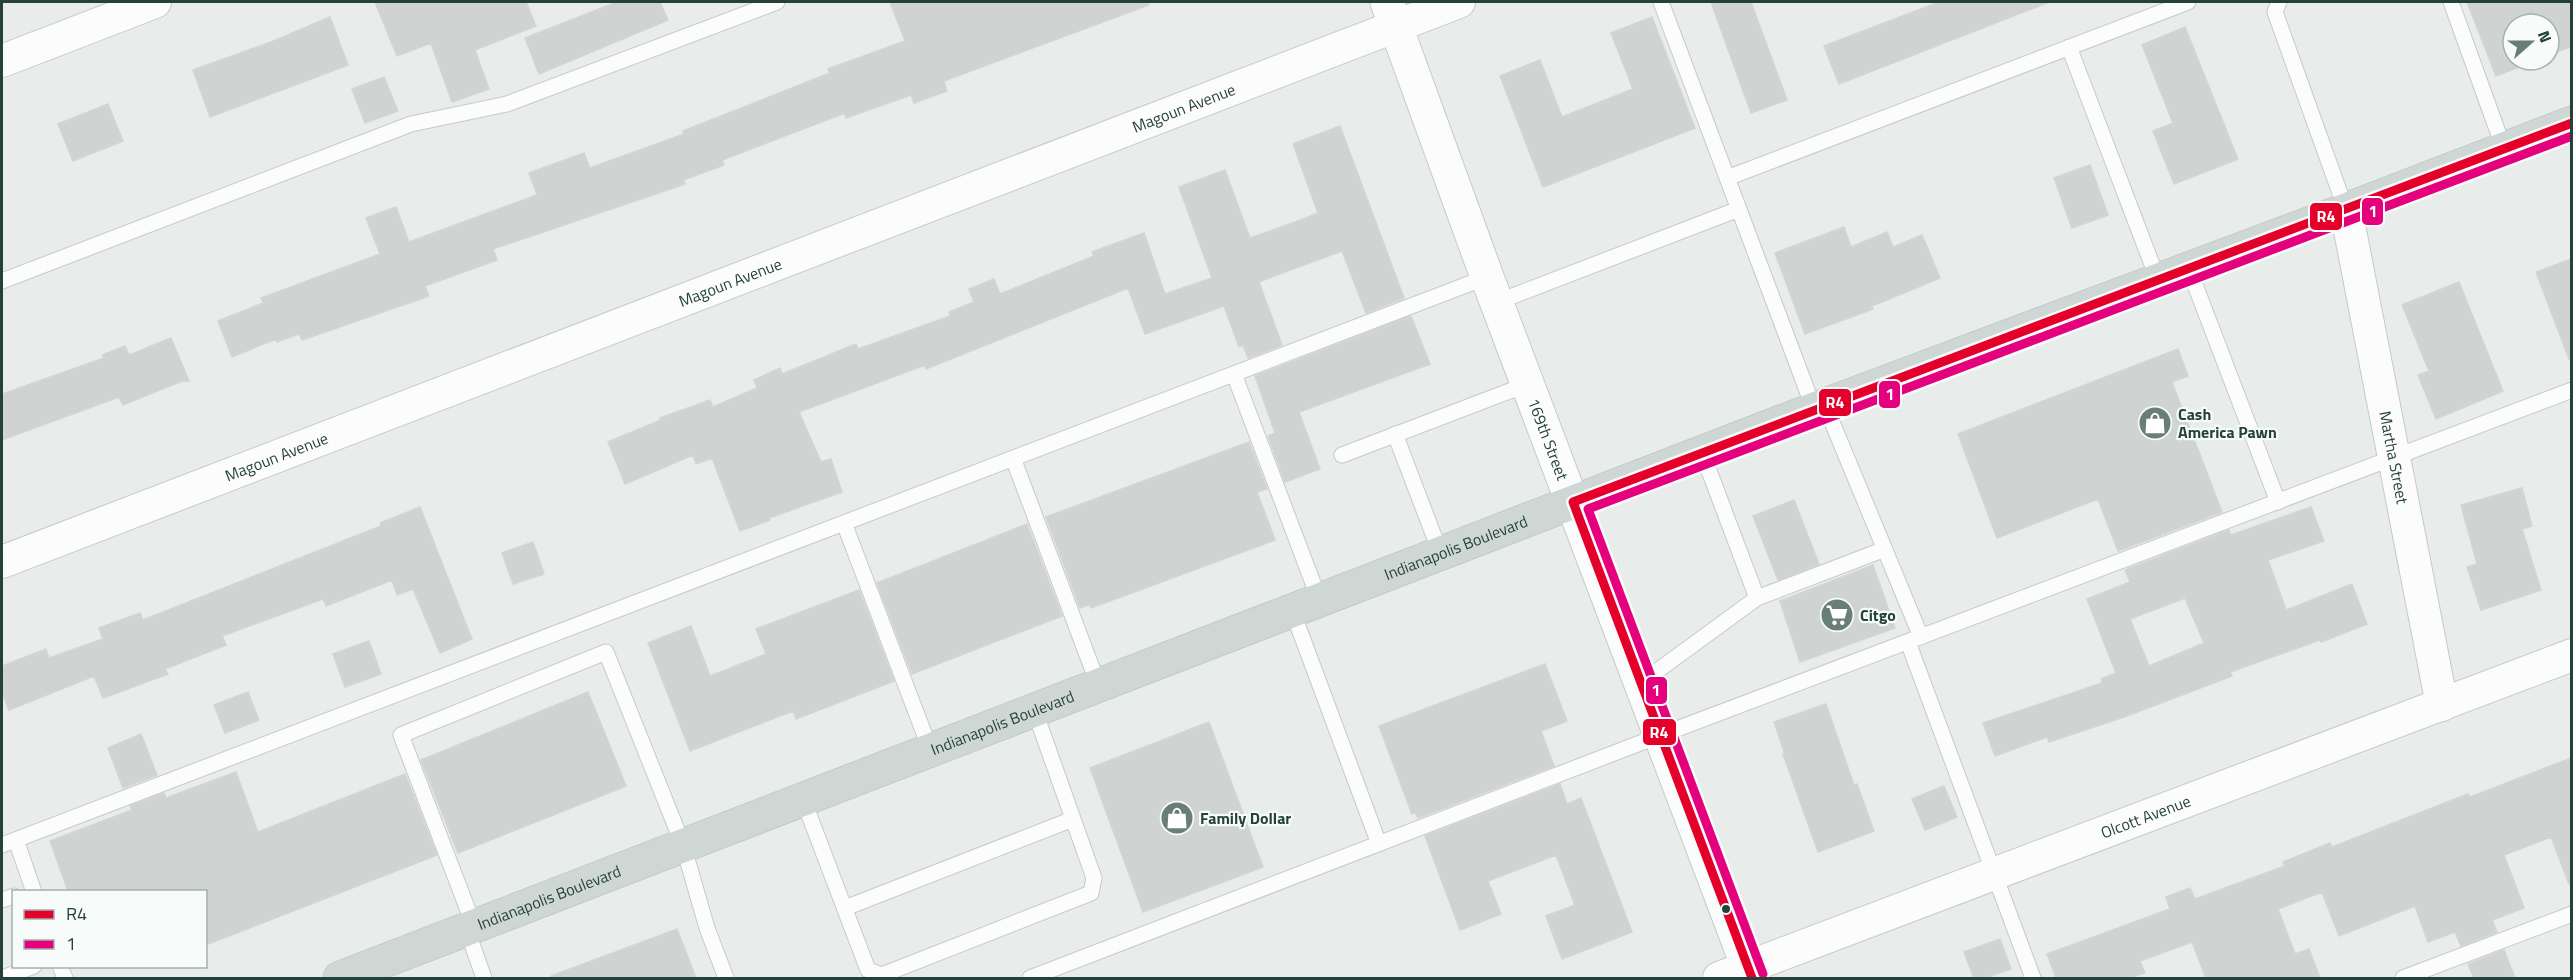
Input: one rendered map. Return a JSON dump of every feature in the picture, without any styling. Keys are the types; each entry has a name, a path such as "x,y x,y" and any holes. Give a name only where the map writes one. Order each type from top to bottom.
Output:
{"main road":[{"name":"Indianapolis Boulevard","path":"340,978 1440,552 2571,123"}],"street":[{"path":"2,61 155,2"},
{"name":"Magoun Avenue","path":"2,562 1391,14 1459,2"},
{"name":"169th Street","path":"1391,14 1492,290 1642,682 1740,975"},
{"name":"Martha Street","path":"2346,210 2442,705"},
{"name":"Olcott Avenue","path":"1740,975 1993,875 2571,655"}],"lane":[{"path":"2,281 411,124 507,104 777,2"},
{"path":"1661,2 1739,209 1819,407 1885,549 1993,875 2033,978"},
{"path":"1727,178 2188,2"},
{"path":"2279,2 2275,12 2346,210"},
{"path":"2451,2 2504,149"},
{"path":"2069,47 2158,280"},
{"path":"31,890 9,843 1234,374 1739,209"},
{"path":"2189,268 2278,502"},
{"path":"1234,374 1379,844"},
{"path":"1342,455 1528,384"},
{"path":"1030,978 1661,735 2571,390"},
{"path":"1395,434 1440,552"},
{"path":"1702,452 1757,598"},
{"path":"1013,458 1098,684"},
{"path":"844,524 930,749"},
{"path":"1642,682 1757,598 1885,549"},
{"path":"484,978 470,928 401,735 606,652 683,845 707,928 726,978"},
{"path":"802,799 868,970 882,975 1091,893 1094,878 1034,709"},
{"path":"844,908 1073,819"},
{"path":"2403,978 2571,914"},
{"path":"2,978 29,968"}],"building":[{"path":"375,2 526,2 536,26 475,50 489,89 452,102 431,43 397,56"},
{"path":"617,2 660,2 668,20 539,74 525,38"},
{"path":"890,2 1149,2 1149,5 944,81 947,91 914,103 911,95 846,118 845,113 722,160 724,165 683,180 685,184 493,249 497,260 425,286 429,296 302,340 299,334 277,342 276,339 232,357 218,321 263,303 261,298 380,254 366,218 396,207 409,242 537,195 529,173 584,153 590,168 684,134 683,131 830,73 828,69 905,41"},
{"path":"1711,2 1751,2 1787,100 1751,113"},
{"path":"1939,2 2047,3 1839,84 1824,46"},
{"path":"2467,2 2571,2 2571,47 2561,51 2561,12 2501,12 2501,72 2506,72 2496,76"},
{"path":"330,17 348,65 210,117 193,70 271,42"},
{"path":"1652,17 1695,128 1543,187 1500,76 1540,60 1562,117 1633,89 1611,33"},
{"path":"2185,27 2238,159 2174,184 2153,131 2173,123 2142,45"},
{"path":"384,77 398,111 365,123 352,89"},
{"path":"108,104 123,141 73,161 58,124"},
{"path":"1340,126 1404,298 1366,313 1342,251 1259,282 1282,345 1248,358 1243,345 1239,347 1224,306 1145,334 1128,288 926,369 925,365 799,412 821,462 831,459 842,492 740,531 712,458 696,464 693,455 625,484 608,442 661,420 660,418 710,400 713,407 757,388 754,380 780,368 782,374 856,344 858,349 950,316 949,312 974,302 969,289 994,279 1000,294 1094,256 1092,252 1144,233 1165,294 1212,278 1179,187 1225,170 1250,238 1301,220 1318,213 1293,144"},
{"path":"2090,165 2108,215 2072,228 2054,178"},
{"path":"1844,227 1851,247 1887,232 1893,247 1922,235 1940,278 1872,306 1873,309 1805,334 1775,253"},
{"path":"2571,259 2571,359 2569,359 2536,272"},
{"path":"2459,282 2503,391 2436,419 2418,375 2429,371 2402,305"},
{"path":"1411,316 1430,364 1299,412 1320,469 1285,482 1268,436 1275,433 1255,376"},
{"path":"171,338 189,381 182,381 123,405 119,397 2,440 2,394 104,358 102,355 125,346 129,355"},
{"path":"2178,349 2188,376 2172,382 2222,512 2118,551 2098,499 1997,538 1958,434"},
{"path":"1249,442 1267,489 1257,492 1275,540 1091,608 1090,604 1080,608 1046,517"},
{"path":"2522,488 2532,526 2522,529 2541,590 2481,610 2467,567 2477,564 2461,505"},
{"path":"1794,500 1819,564 1778,580 1753,516"},
{"path":"420,507 472,639 440,653 413,589 397,595 392,580 326,606 323,599 222,636 226,645 165,669 168,674 103,698 94,676 9,710 2,692 2,666 46,649 49,658 103,639 99,628 140,613 143,620 381,526 380,523"},
{"path":"2311,507 2324,541 2268,560 2286,610 2352,584 2367,624 2230,672 2232,676 2124,717 2049,742 2047,737 1995,756 1983,723 2102,683 2101,679 2116,673 2087,599 2130,582 2125,570 2229,530 2231,535","holes":["2185,598 2204,643 2149,666 2130,619"]},
{"path":"1027,524 1062,616 912,674 877,583"},
{"path":"533,542 544,574 513,584 502,553"},
{"name":"Citgo","path":"1873,565 1895,628 1800,662 1780,601"},
{"path":"859,590 894,681 796,719 793,711 690,751 648,643 691,626 710,676 766,654 756,629"},
{"path":"369,641 381,674 345,687 333,654"},
{"path":"1545,664 1567,721 1541,731 1554,766 1418,818 1415,812 1412,814 1379,726"},
{"path":"248,692 259,720 225,733 214,705"},
{"path":"588,692 626,786 458,853 421,760"},
{"path":"1826,704 1854,785 1857,784 1874,831 1818,852 1774,722"},
{"name":"Family Dollar","path":"1209,722 1263,867 1143,912 1090,768"},
{"path":"141,734 157,775 123,788 108,748"},
{"path":"2571,758 2571,884 2569,884 2551,837 2504,855 2524,908 2492,920 2497,932 2461,946 2455,932 2428,942 2415,906 2339,936 2322,892 2278,909 2295,954 2309,949 2320,978 2206,978 2192,942 2140,961 2145,973 2129,978 2056,978 2047,954 2170,909 2166,897 2190,888 2195,899 2285,866 2283,862 2330,843 2332,847 2468,794 2470,797"},
{"path":"236,772 258,832 405,774 437,855 207,945 207,890 68,890 50,841 132,810 130,806 164,793 166,798"},
{"path":"1560,784 1567,804 1581,798 1632,932 1562,959 1546,916 1575,905 1556,855 1488,881 1501,914 1460,930 1425,836"},
{"path":"1944,786 1957,817 1925,830 1912,799"},
{"path":"677,929 696,978 551,978 551,976"},
{"path":"2000,939 2011,969 1985,978 1974,978 1964,952"},
{"path":"2504,950 2515,978 2474,978 2468,964"}],"transit line":[{"name":"R4","path":"1752,978 1573,502 2572,123"},
{"name":"1","path":"1763,974 1588,509 2572,136"}],"place":[{"name":"Cash America Pawn","path":"2155,423"},
{"name":"Citgo","path":"1837,615"},
{"name":"Family Dollar","path":"1177,818"}]}
